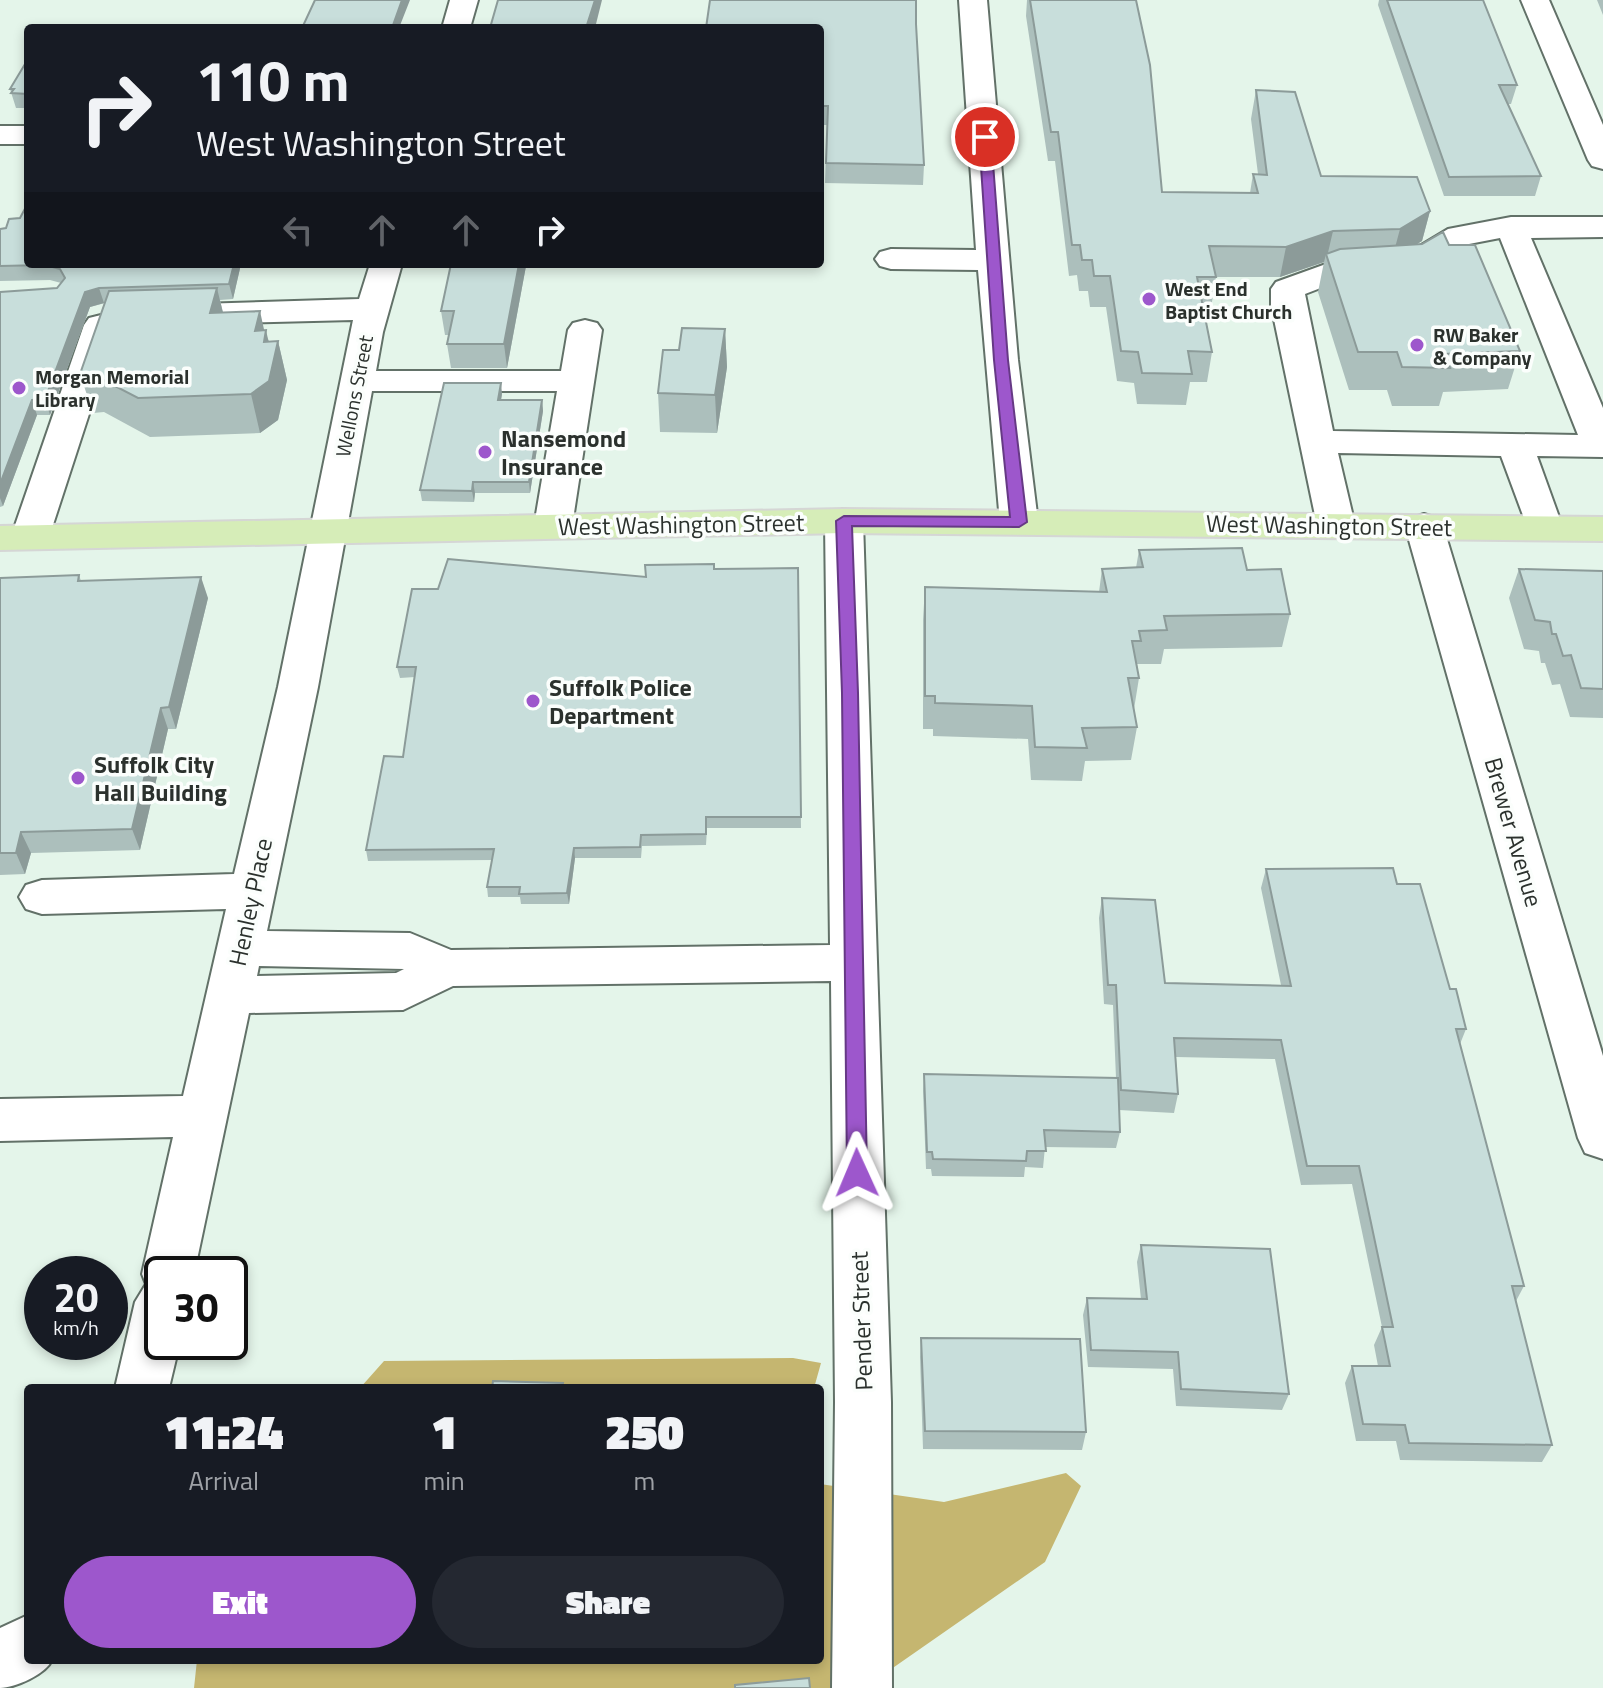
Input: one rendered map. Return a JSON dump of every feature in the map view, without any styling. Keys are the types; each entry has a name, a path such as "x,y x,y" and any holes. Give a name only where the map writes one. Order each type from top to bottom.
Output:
{"main road":[{"name":"West Washington Street","path":"15,538 844,521 1603,529"}],"street":[{"path":"457,24 464,0"},
{"path":"973,0 993,260 1019,522"},
{"path":"1535,0 1603,160"},
{"path":"0,135 24,135"},
{"path":"1318,442 1601,446 1511,227"},
{"path":"1336,525 1288,305 1288,289 1326,274 1400,272 1459,236 1511,227 1603,227"},
{"path":"891,259 993,260"},
{"name":"Wellons Street","path":"328,530 372,309 385,268"},
{"path":"15,538 104,316 372,309"},
{"path":"553,526 585,330"},
{"path":"357,381 576,381"},
{"path":"1515,445 1544,528"},
{"name":"Pender Street","path":"844,521 863,1402 862,1688"},
{"name":"Brewer Avenue","path":"1424,526 1603,1138"},
{"name":"Henley Place","path":"172,1256 298,687 328,530"},
{"path":"42,897 252,891"},
{"path":"240,948 410,951 446,968 854,963"},
{"path":"230,995 403,991 446,968"},
{"path":"0,1120 204,1116"},
{"path":"143,1384 149,1360"},
{"path":"0,1661 24,1647"}],"shaded area":[{"path":"793,1358 821,1363 815,1384 364,1384 384,1361"},
{"path":"1066,1473 1081,1486 1045,1562 864,1688 194,1688 197,1664 824,1664 824,1485 944,1502"}],"building":[{"path":"315,0 402,0 393,24 304,24"},
{"path":"498,0 595,0 587,24 491,24"},
{"path":"710,0 916,0 924,165 826,163 828,106 824,106 824,24 707,24"},
{"path":"1030,0 1136,0 1150,65 1162,192 1258,193 1253,174 1267,175 1256,90 1295,92 1321,176 1417,177 1430,211 1400,229 1333,231 1286,247 1209,246 1216,277 1197,277 1212,352 1188,351 1192,374 1142,373 1138,352 1121,351 1110,276 1094,276 1092,260 1082,260 1080,245 1072,245 1058,132 1051,132"},
{"path":"1387,0 1483,0 1517,85 1499,85 1541,176 1449,177"},
{"path":"24,66 24,94 11,93 14,89 10,89"},
{"path":"24,210 24,265 0,266 0,229 6,228 9,219 20,218"},
{"path":"1443,232 1449,245 1475,245 1520,351 1444,354 1450,368 1402,367 1397,352 1358,352 1326,254 1340,249 1422,244"},
{"path":"56,268 233,268 229,284 99,288 85,292 45,399 32,400 0,484 0,292 57,288 65,278"},
{"path":"450,268 518,268 504,344 447,344 454,311 441,311"},
{"path":"217,288 210,313 260,311 255,331 266,330 264,342 278,341 269,381 251,394 138,398 92,374 80,374 109,291"},
{"path":"682,328 725,329 715,395 658,393 663,350 679,350"},
{"name":"Nansemond Insurance","path":"444,383 501,383 498,400 542,400 529,482 473,482 472,491 420,490"},
{"path":"1242,548 1247,570 1281,569 1290,614 1164,616 1167,630 1139,631 1141,641 1132,641 1139,678 1128,678 1137,727 1082,728 1087,748 1035,747 1032,706 935,703 935,696 925,696 925,587 1107,592 1102,569 1143,567 1139,550"},
{"path":"448,559 646,577 645,565 714,564 714,569 798,568 801,817 706,817 706,834 641,835 640,847 574,848 567,893 519,894 520,887 487,887 494,849 366,850 384,756 403,757 416,667 397,667 412,589 438,589"},
{"path":"1519,569 1603,571 1603,689 1581,688 1571,655 1563,656 1556,634 1552,634 1550,622 1535,620"},
{"name":"Suffolk City Hall Building","path":"79,575 78,581 201,577 169,707 161,708 132,829 21,832 16,853 0,853 0,578"},
{"path":"1393,868 1397,884 1420,884 1450,989 1456,989 1466,1029 1456,1029 1524,1286 1512,1286 1552,1445 1409,1443 1405,1425 1363,1424 1352,1366 1390,1366 1382,1327 1393,1327 1359,1166 1307,1166 1281,1040 1174,1038 1178,1094 1121,1090 1116,985 1108,985 1102,898 1155,900 1165,983 1291,986 1266,869"},
{"path":"924,1074 1118,1078 1120,1132 1044,1130 1046,1151 1027,1151 1026,1161 933,1159 932,1152 927,1152"},
{"path":"1141,1245 1270,1249 1289,1394 1181,1389 1178,1352 1091,1350 1087,1298 1147,1299"},
{"path":"921,1338 1080,1339 1086,1432 925,1431"},
{"path":"493,1381 563,1383 563,1384 493,1384"},
{"path":"809,1678 810,1688 735,1688 735,1685"}],"place":[{"name":"West End Baptist Church","path":"1149,299"},
{"name":"RW Baker & Company","path":"1417,345"},
{"name":"Morgan Memorial Library","path":"19,388"},
{"name":"Nansemond Insurance","path":"485,452"},
{"name":"Suffolk Police Department","path":"533,701"},
{"name":"Suffolk City Hall Building","path":"78,778"}],"route":[{"path":"857,1173 850,693 844,521 1019,522 1001,360 985,137"}]}
